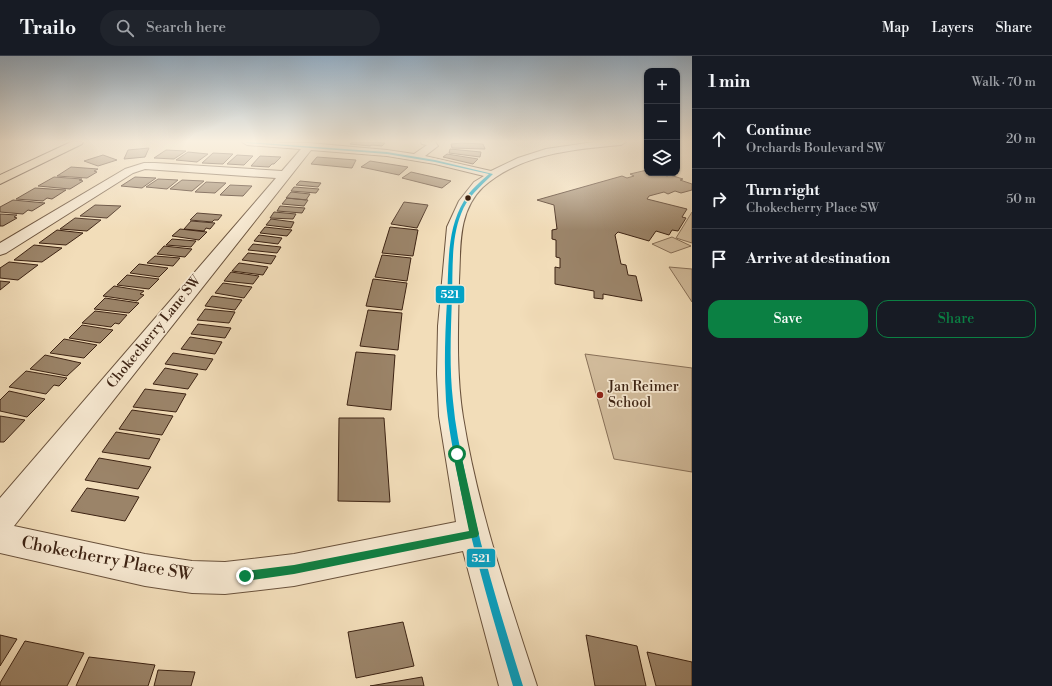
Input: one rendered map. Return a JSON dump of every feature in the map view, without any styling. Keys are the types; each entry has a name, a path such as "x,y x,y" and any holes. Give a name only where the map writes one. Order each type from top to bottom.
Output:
{"main road":[{"path":"0,180 18,171"}],"street":[{"path":"0,250 53,216 129,171"},
{"path":"232,171 283,175"},
{"name":"Chokecherry Lane SW","path":"0,520 286,171"},
{"path":"480,171 491,174"},
{"path":"497,171 491,174 466,198 456,218 452,237 449,298 448,374 451,416 460,469 474,534 518,686"},
{"name":"Chokecherry Place SW","path":"0,538 145,570 192,577 225,578 294,570 474,534"}],"shaded area":[{"path":"692,212 692,243 676,238"},
{"path":"672,237 691,246 671,253 652,244"},
{"path":"669,267 692,269 692,302"},
{"path":"585,354 692,368 692,472 614,459"}],"building":[{"path":"64,171 97,172 87,178 57,176"},
{"path":"382,171 403,171 399,175"},
{"path":"644,171 644,176 673,176 692,184 692,190 681,193 675,191 668,194 664,192 649,196 647,199 687,209 682,217 686,218 678,231 672,230 669,235 656,231 649,241 618,232 615,235 621,264 626,265 628,275 636,276 642,301 603,294 603,299 594,298 594,291 555,284 555,267 560,268 560,258 556,257 556,240 552,239 552,230 557,229 554,205 537,200 622,176 627,178 634,176 630,174"},
{"path":"411,172 451,181 442,188 402,178"},
{"path":"54,177 82,179 79,180 83,181 70,189 38,186"},
{"path":"135,177 156,178 142,188 121,186"},
{"path":"158,179 178,180 167,189 146,187"},
{"path":"182,180 204,181 192,191 170,189"},
{"path":"300,181 321,183 318,187 296,185"},
{"path":"206,182 226,183 215,193 195,192"},
{"path":"230,185 252,186 243,196 220,195"},
{"path":"294,187 319,189 316,193 291,191"},
{"path":"35,188 66,190 52,199 47,198 43,201 16,199"},
{"path":"291,192 310,194 306,200 286,198"},
{"path":"287,198 308,200 304,206 282,204"},
{"path":"13,200 45,203 32,211 28,210 23,214 0,212 0,207"},
{"path":"404,202 428,205 417,228 391,224"},
{"path":"95,205 121,206 107,218 80,216"},
{"path":"280,206 305,208 302,213 277,211"},
{"path":"274,212 296,214 293,219 270,218"},
{"path":"197,213 222,215 218,220 214,220 212,222 190,220"},
{"path":"0,214 17,215 14,217 17,218 3,226 0,226"},
{"path":"75,218 101,220 87,231 60,229"},
{"path":"271,219 294,222 291,228 266,225"},
{"path":"191,221 215,223 210,229 206,228 204,231 184,229"},
{"path":"265,227 292,230 287,236 260,233"},
{"path":"390,227 418,230 413,256 382,253"},
{"path":"180,229 207,232 199,240 172,236"},
{"path":"57,230 83,233 66,245 39,243"},
{"path":"259,235 282,238 278,244 254,241"},
{"path":"172,239 196,241 191,247 166,245"},
{"path":"253,244 281,247 277,253 248,250"},
{"path":"34,245 62,248 42,262 14,260"},
{"path":"164,246 192,249 185,257 157,254"},
{"path":"248,253 276,256 271,264 242,260"},
{"path":"382,255 411,258 407,281 375,277"},
{"path":"155,256 180,258 173,266 147,263"},
{"path":"9,262 38,265 18,280 0,278 0,268"},
{"path":"239,263 268,267 263,275 232,271"},
{"path":"139,264 168,268 159,277 130,273"},
{"path":"231,272 259,276 253,284 224,281"},
{"path":"127,275 159,279 149,289 117,285"},
{"path":"373,279 407,283 402,310 366,306"},
{"path":"0,281 10,282 0,290"},
{"path":"223,283 252,287 244,298 215,293"},
{"path":"114,286 144,291 140,294 144,295 137,301 103,296"},
{"path":"212,296 242,300 235,310 205,306"},
{"path":"105,298 139,303 129,313 94,309"},
{"path":"205,309 235,312 229,323 197,320"},
{"path":"368,310 402,313 398,350 360,346"},
{"path":"95,311 127,315 119,324 115,323 111,327 82,323"},
{"path":"198,324 231,328 225,338 191,334"},
{"path":"82,325 113,330 100,343 69,338"},
{"path":"190,337 222,342 215,354 181,349"},
{"path":"64,339 97,345 84,358 50,353"},
{"path":"356,352 395,355 391,410 347,405"},
{"path":"173,353 213,359 206,370 165,364"},
{"path":"45,355 81,363 67,376 30,369"},
{"path":"165,368 198,374 188,389 153,384"},
{"path":"26,371 67,378 59,386 54,385 46,394 9,387"},
{"path":"145,389 186,394 176,412 133,407"},
{"path":"9,391 45,399 27,417 0,411 0,400"},
{"path":"132,410 173,416 162,435 119,429"},
{"path":"0,416 25,420 4,442 0,442"},
{"path":"339,418 384,418 390,502 338,501"},
{"path":"116,432 160,439 149,459 102,452"},
{"path":"99,458 151,467 138,489 85,480"},
{"path":"87,488 139,497 125,521 71,511"},
{"path":"403,622 414,666 356,678 348,632"},
{"path":"0,635 17,639 0,666"},
{"path":"586,635 637,646 646,686 595,686"},
{"path":"25,641 84,653 67,686 0,686 0,683"},
{"path":"647,652 692,662 692,686 656,686"},
{"path":"89,657 155,665 148,686 76,686"},
{"path":"158,670 195,672 191,686 154,686"},
{"path":"422,677 424,686 370,686"}],"transit line":[{"name":"521","path":"480,171 491,174"},
{"name":"521","path":"491,174 476,187 466,200 459,213 455,226 451,256 448,384 451,415 458,457 470,515 518,686"}],"place":[{"name":"Jan Reimer School","path":"600,395"}],"route":[{"path":"245,576 294,570 474,534 457,454"}]}
